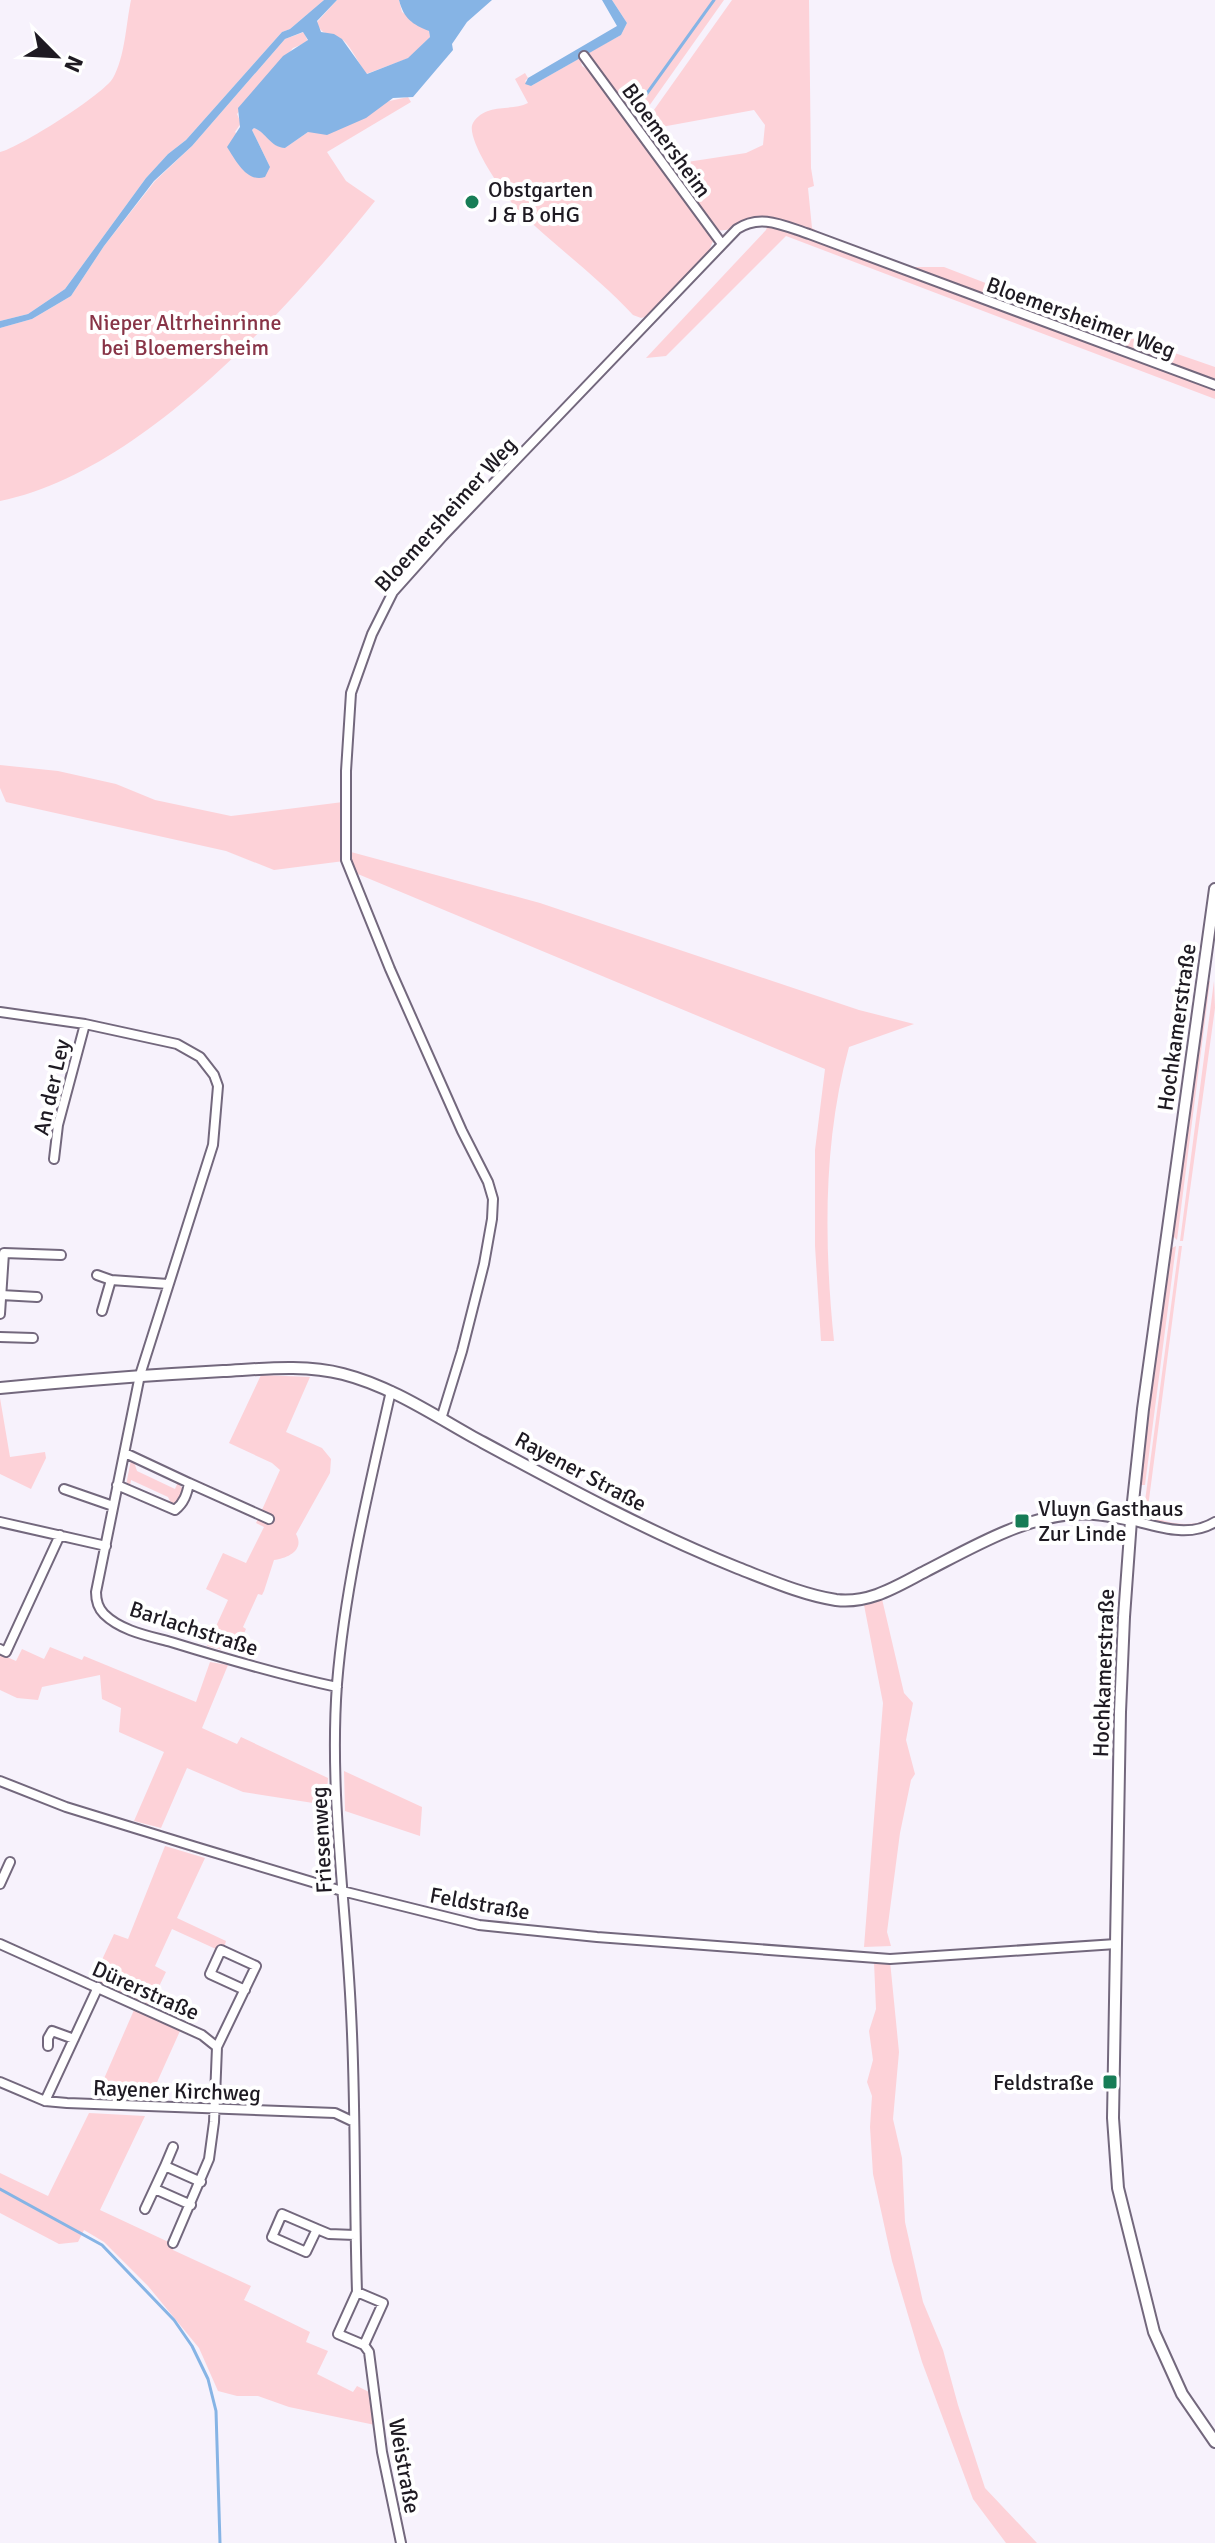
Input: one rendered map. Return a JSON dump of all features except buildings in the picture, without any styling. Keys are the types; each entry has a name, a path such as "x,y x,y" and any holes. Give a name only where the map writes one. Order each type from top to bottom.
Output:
{"street":[{"name":"Bloemersheim","path":"584,56 722,244"},
{"name":"Bloemersheimer Weg","path":"441,1419 484,1264 493,1199 390,969 346,860 346,771 351,693 372,634 393,592 722,244 748,222 765,220 1215,385"},
{"name":"Hochkamerstraße","path":"1215,889 1143,1409 1131,1520 1123,1633 1113,2118 1118,2188 1154,2332 1182,2394 1215,2442"},
{"name":"Barlachstraße","path":"0,1012 85,1024 177,1044 191,1049 208,1065 218,1086 213,1145 140,1375 96,1599 102,1613 122,1627 224,1659 337,1687"},
{"name":"An der Ley","path":"54,1159 58,1125 85,1024"},
{"path":"0,1314 2,1253 61,1255"},
{"path":"97,1275 111,1280 168,1284"},
{"path":"102,1311 111,1280"},
{"path":"1,1295 37,1297"},
{"path":"0,1337 33,1338"},
{"name":"Rayener Straße","path":"0,1388 140,1375 313,1369 347,1375 391,1391 674,1542 776,1583 835,1600 854,1601 878,1596 968,1550 1034,1522 1074,1514 1107,1515 1131,1520"},
{"name":"Friesenweg","path":"364,2345 338,2334 357,2292 351,2011 336,1780 337,1687 343,1626 359,1535 391,1391"},
{"path":"125,1453 269,1519"},
{"path":"117,1485 175,1510 181,1505 189,1483"},
{"path":"64,1489 113,1506"},
{"path":"1131,1520 1191,1531 1215,1522"},
{"path":"0,1522 106,1546"},
{"path":"0,1649 6,1652 60,1535"},
{"name":"Feldstraße","path":"0,1781 66,1807 342,1891 479,1925 640,1941 890,1959 1116,1944"},
{"path":"0,1884 10,1862"},
{"name":"Dürerstraße","path":"0,1944 202,2035 217,2047 209,2159 173,2243"},
{"path":"217,2047 245,1990 256,1966 221,1950 210,1974 245,1990"},
{"path":"45,2101 98,1987"},
{"path":"48,2046 52,2031 74,2039"},
{"name":"Rayener Kirchweg","path":"0,2082 45,2101 335,2113 354,2122"},
{"path":"145,2209 173,2147"},
{"path":"165,2166 201,2182"},
{"path":"155,2189 191,2205"},
{"path":"317,2229 306,2252 272,2237 282,2214 329,2234 355,2235"},
{"path":"357,2292 383,2303 364,2345"},
{"name":"Weistraße","path":"364,2345 369,2352 382,2452 401,2543"}],"green space":[{"path":"131,0 324,0 290,29 282,32 186,140 146,178 65,289 28,314 0,321 0,152 60,120 113,78 123,50"},
{"path":"337,0 399,0 402,12 429,31 430,37 409,58 366,74 343,40 321,30 317,22"},
{"path":"612,0 724,0 642,116 636,115 586,54 621,35 627,23"},
{"path":"732,0 809,0 811,168 814,186 808,188 812,228 835,242 905,267 944,267 1215,367 1215,399 786,236 666,356 646,358 766,230 770,218 755,219 728,230 714,229 677,178 687,162 746,153 763,145 765,125 754,110 645,130 644,124"},
{"name":"Nieper Altrheinrinne bei Bloemersheim","path":"304,32 308,42 293,48 237,114 241,123 235,132 270,167 252,130 254,128 285,148 308,132 380,103 408,97 411,102 327,152 346,181 375,201 300,290 255,336 208,381 158,422 106,458 53,484 0,501 0,328 32,319 71,296 104,246 155,181 192,146 285,39"},
{"path":"580,58 582,66 589,70 713,241 706,258 652,315 641,318 633,315 514,205 480,155 472,131 473,123 485,112 528,103 515,79 525,73 528,78 525,81 531,86"},
{"path":"0,765 58,771 116,784 155,800 231,816 343,802 344,861 274,870 226,851 6,802 0,788"},
{"path":"351,852 540,903 859,1010 914,1024 849,1047 840,1082 830,1156 827,1230 834,1341 821,1341 815,1246 815,1150 825,1069 353,872"},
{"path":"1210,981 1177,1240 1173,1231 1207,982"},
{"path":"1214,981 1215,1008 1183,1241 1180,1241"},
{"path":"1176,1246 1145,1485 1139,1485 1170,1249"},
{"path":"1179,1246 1182,1246 1147,1515 1181,1524 1199,1523 1215,1516 1209,1522 1191,1527 1170,1526 1143,1516"},
{"path":"261,1375 310,1377 286,1432 322,1448 331,1459 330,1473 296,1534 297,1549 274,1560 264,1591 262,1595 258,1594 235,1653 207,1646 228,1600 206,1589 223,1553 246,1563 264,1527 256,1523 280,1470 272,1463 229,1443"},
{"path":"0,1398 10,1457 45,1452 46,1458 31,1489 0,1474"},
{"path":"131,1460 137,1471 175,1489 178,1482 183,1490 181,1499 172,1505 168,1497 131,1480 130,1486 126,1485"},
{"path":"882,1599 904,1693 913,1703 906,1740 915,1774 900,1833 887,1932 891,1946 864,1947 883,1703 864,1605"},
{"path":"50,1647 82,1660 84,1656 196,1702 210,1662 228,1665 202,1728 237,1744 241,1737 328,1778 326,1805 243,1792 187,1768 161,1828 134,1821 164,1752 119,1732 121,1708 102,1699 100,1675 42,1687 38,1700 17,1698 0,1690 0,1654 16,1661 22,1649 44,1659"},
{"path":"344,1771 422,1807 420,1836 345,1811"},
{"path":"165,1846 205,1858 177,1918 226,1941 224,1948 218,1950 172,1929 155,1966 166,1972 150,2005 93,1979 114,1934 128,1939"},
{"path":"890,1961 899,2052 893,2119 902,2158 905,2222 923,2302 943,2350 985,2488 1037,2543 1006,2543 973,2499 922,2362 892,2261 873,2174 872,2096 867,2082 873,2060 869,2031 876,2009 874,1962"},
{"path":"134,2010 180,2031 149,2100 96,2097"},
{"path":"89,2113 145,2116 100,2210 175,2245 173,2250 251,2286 244,2300 310,2332 306,2342 328,2351 317,2374 353,2392 357,2386 371,2393 375,2425 289,2407 258,2396 237,2396 218,2391 199,2348 148,2286 104,2242 84,2230 78,2242 59,2244 0,2213 0,2173 48,2196"}],"water":[{"path":"324,0 337,0 317,21 321,32 342,39 367,74 408,58 430,37 429,31 406,16 399,0 492,0 467,22 452,44 453,50 413,97 393,98 366,118 327,135 308,132 285,148 254,128 252,130 270,167 265,177 253,177 243,170 227,147 240,127 238,108 283,56 308,40 303,32 285,39 192,146 154,181 104,246 71,296 32,319 0,328 0,321 28,314 65,289 146,178 186,140 282,32 290,29"},
{"path":"602,0 612,0 627,23 621,35 531,86 525,84 528,78 617,26"}],"waterway":[{"path":"640,103 714,0"},
{"path":"0,2189 102,2245 174,2320 192,2346 208,2379 216,2411 220,2543"}],"place":[{"name":"Obstgarten J & B oHG","path":"472,202"},
{"name":"Vluyn Gasthaus Zur Linde","path":"1022,1521"},
{"name":"Feldstraße","path":"1110,2082"}]}
